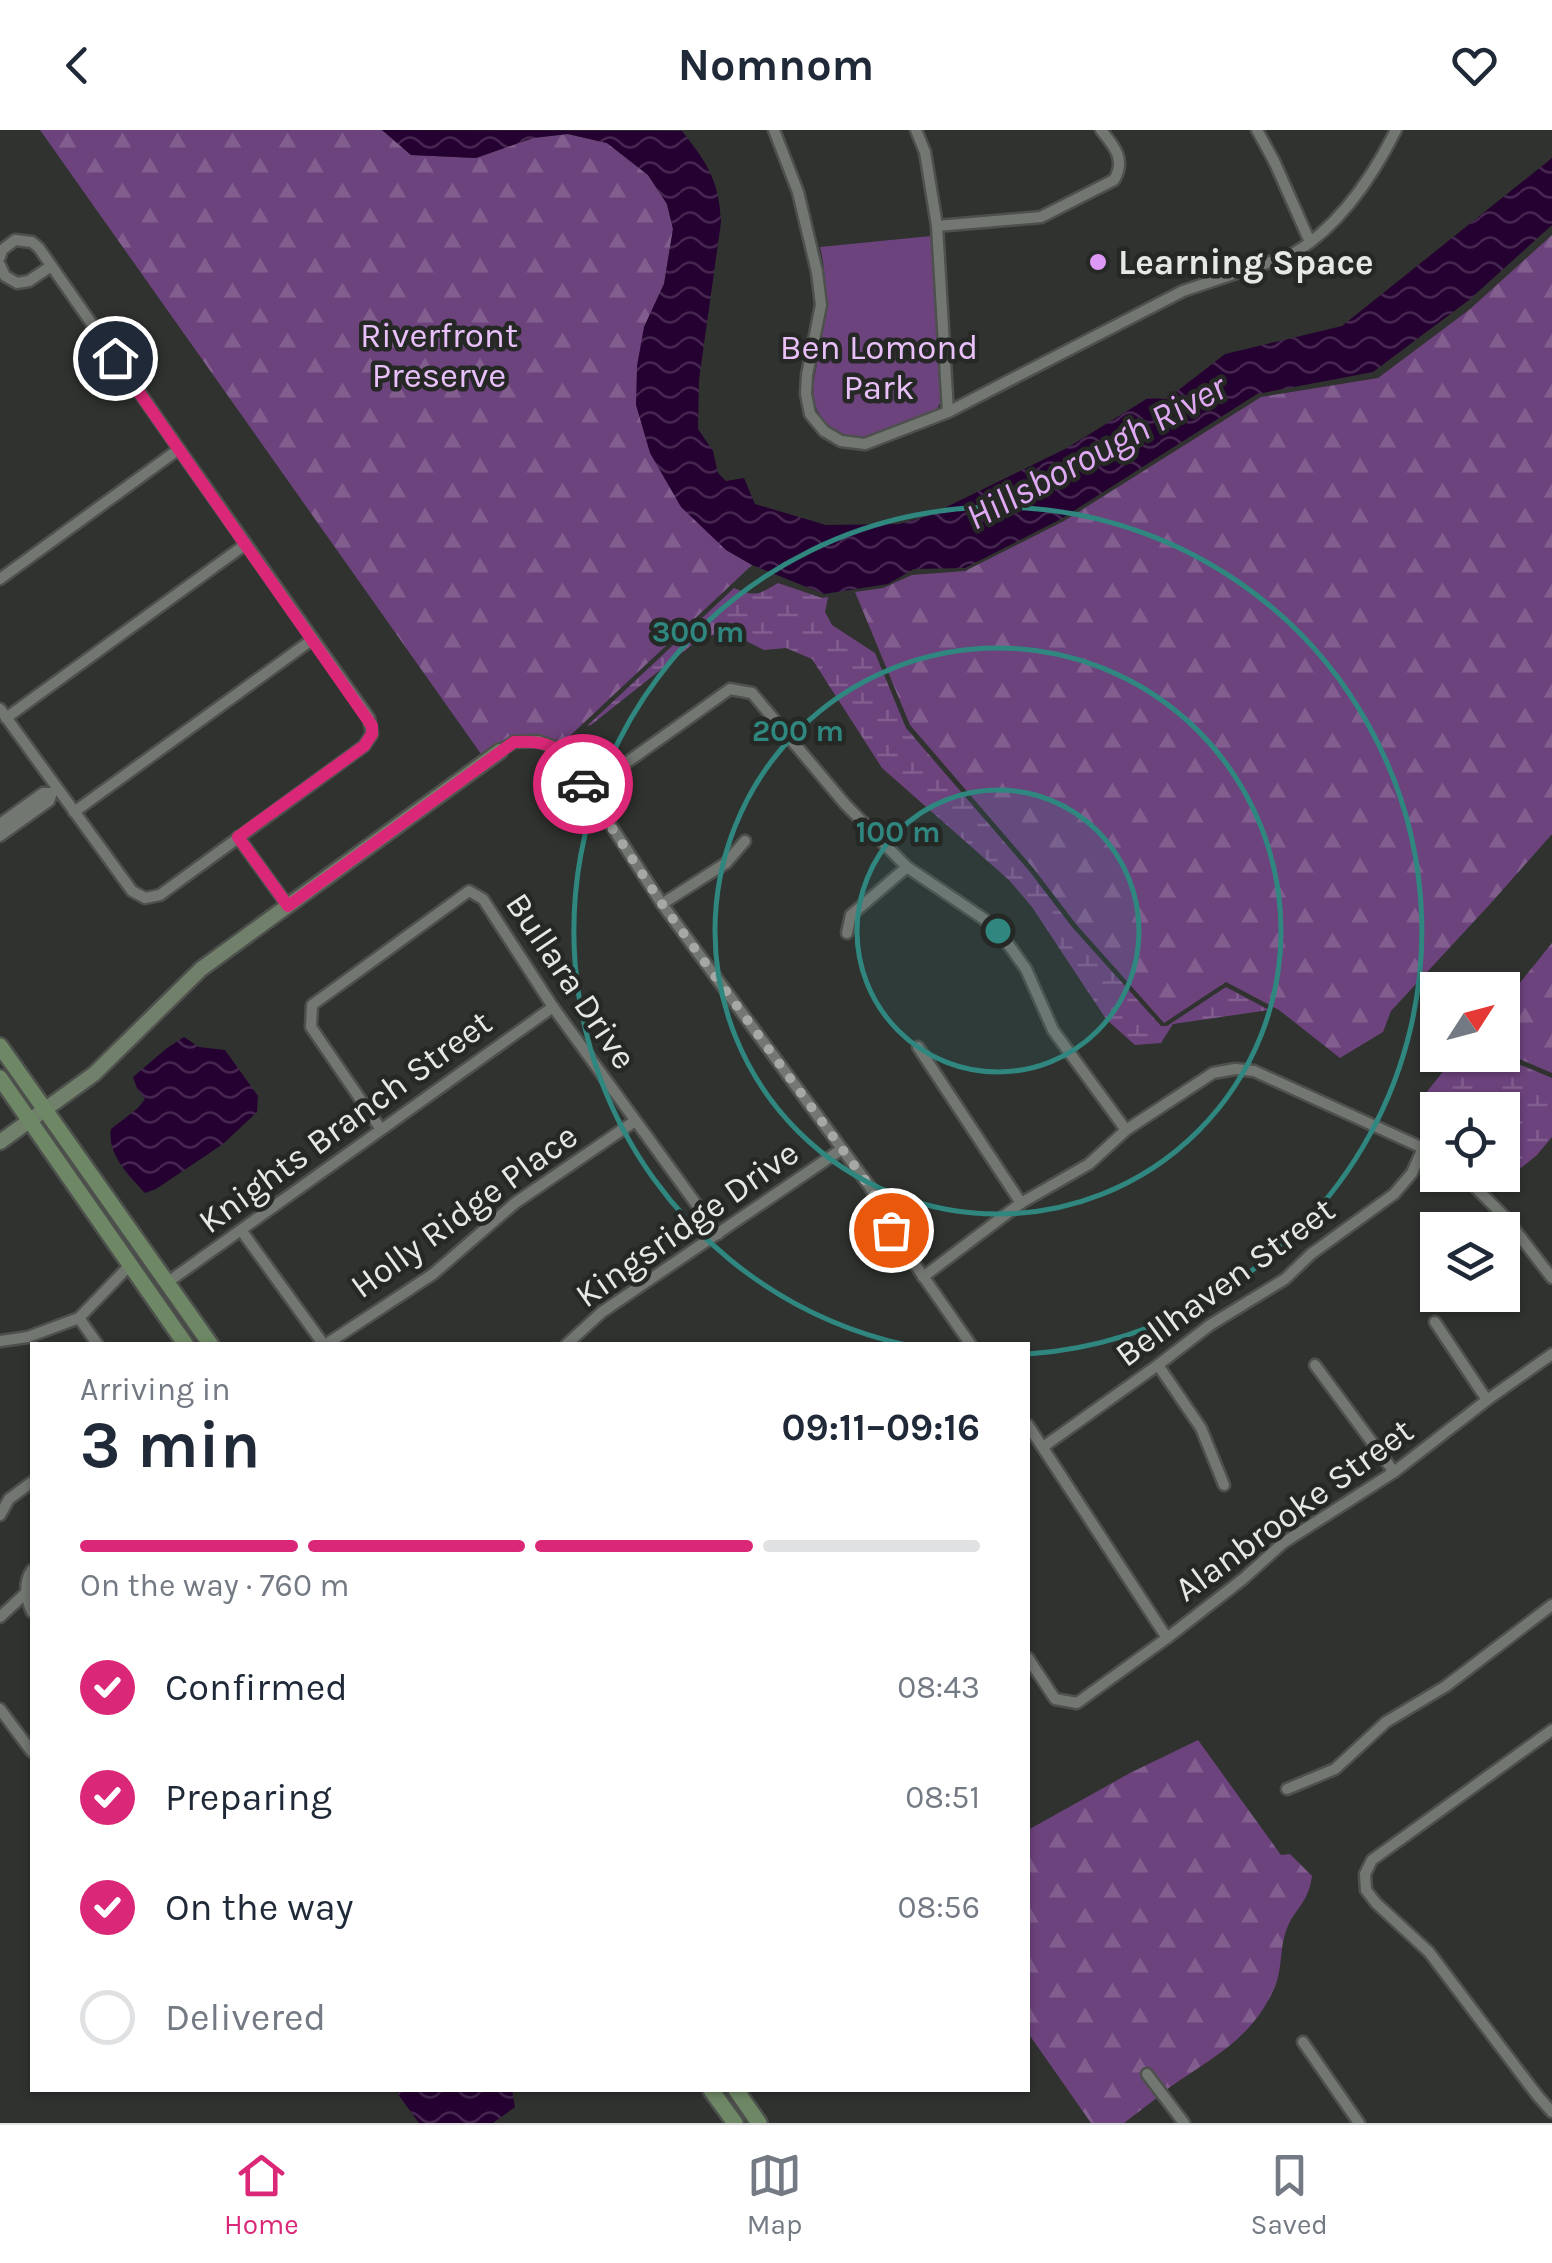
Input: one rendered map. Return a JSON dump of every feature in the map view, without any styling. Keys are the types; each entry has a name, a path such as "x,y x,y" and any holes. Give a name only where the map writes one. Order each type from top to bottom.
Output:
{"main road":[{"path":"0,1046 209,1342"},
{"path":"0,1078 184,1342"},
{"path":"152,1294 168,1282"},
{"path":"713,2092 735,2123"},
{"path":"737,2092 759,2123"}],"street":[{"path":"774,130 798,192 817,272 821,305 807,375 810,414 824,431 841,440 865,444 948,412 1183,291 1291,255 1340,215 1382,158 1396,130"},
{"path":"916,130 926,152 937,226 948,412"},
{"path":"937,226 1041,217 1114,180 1120,170 1120,159 1101,130"},
{"path":"1258,130 1310,242"},
{"path":"0,257 15,240 24,239 39,248 368,718 372,734 364,746 160,895 138,896 54,791 3,714 246,544"},
{"path":"0,265 10,280 24,283 51,266"},
{"path":"0,580 179,450"},
{"path":"74,812 313,639"},
{"path":"588,790 730,688 752,692 845,804 906,867 984,919 1006,941 1026,969 1053,1030 1126,1130"},
{"path":"0,1142 94,1074 201,970 500,750 514,742 538,740 556,748 588,790 662,904 870,1187 891,1230 969,1342"},
{"path":"0,824 43,793 54,791"},
{"path":"0,836 48,801 54,791"},
{"path":"238,837 288,906"},
{"path":"662,904 726,864 745,841"},
{"path":"848,934 851,915 906,867"},
{"name":"Bullara Drive","path":"380,1128 311,1027 312,1005 469,891 484,899 553,1007 718,1234"},
{"name":"Knights Branch Street","path":"168,1282 553,1007"},
{"path":"918,1047 1021,1202"},
{"path":"923,1277 1021,1202 1089,1164 1126,1130 1213,1072 1254,1071 1420,1147"},
{"name":"Holly Ridge Place","path":"329,1342 434,1274 516,1203 635,1121"},
{"name":"Kingsridge Drive","path":"569,1342 602,1312 842,1150"},
{"name":"Bellhaven Street","path":"1043,1447 1210,1325 1285,1280 1311,1254 1394,1194 1412,1173 1420,1155"},
{"path":"1480,1192 1506,1217 1552,1278"},
{"path":"241,1230 322,1342"},
{"path":"0,1342 28,1338 78,1318 131,1264"},
{"path":"78,1318 96,1342"},
{"path":"1435,1322 1488,1400"},
{"name":"Alanbrooke Street","path":"1030,1661 1056,1698 1077,1702 1168,1638 1283,1543 1394,1472 1552,1354"},
{"path":"1158,1365 1200,1428 1224,1485"},
{"path":"1314,1365 1394,1472"},
{"path":"1030,1428 1168,1638"},
{"path":"0,1515 4,1497 30,1483"},
{"path":"0,1617 29,1590"},
{"path":"1287,1789 1335,1768 1386,1722 1446,1686 1550,1611"},
{"path":"0,1709 30,1749"},
{"path":"1552,1730 1372,1860 1365,1874 1366,1890 1376,1903 1429,1952 1552,2112"},
{"path":"1303,2042 1359,2123"},
{"path":"1147,2074 1184,2123"}],"green space":[{"name":"Riverfront Preserve","path":"40,130 382,130 411,155 476,158 533,138 567,134 607,143 648,175 667,204 673,229 664,284 644,327 726,550 752,565 557,748 514,742 486,761"},
{"path":"1552,235 1552,834 1427,972 1420,972 1420,980 1391,1011 1383,1032 1340,1058 1279,1010 1226,982 1164,1023 910,725 855,592 883,588 912,575 965,571 1064,521 1261,397 1378,378 1469,310"},
{"name":"Ben Lomond Park","path":"931,236 942,399 936,411 869,437 838,432 818,411 812,390 825,301 820,247"},
{"path":"778,583 828,597 825,612 832,625 875,653 906,728 1072,927 1161,1026 1167,1026 1226,987 1269,1010 1173,1024 1161,1043 1135,1045 1106,1019 1032,907 1009,880 882,768 812,659 786,648 764,650 726,631 698,640 587,726 734,588 756,593"},
{"path":"1552,943 1552,1073 1520,1059 1520,983"},
{"path":"1520,1065 1552,1078 1552,1137 1521,1168 1520,1092 1427,1092 1443,1072 1520,1072"},
{"path":"1198,1740 1281,1855 1290,1854 1312,1876 1304,1900 1286,1931 1276,1984 1256,2020 1230,2046 1166,2090 1148,2067 1140,2073 1158,2097 1124,2123 1091,2123 1030,2036 1030,1829"}],"water":[{"name":"Hillsborough River","path":"382,130 682,131 710,173 721,222 699,380 698,429 713,451 718,473 726,481 744,478 755,504 826,525 899,524 928,516 1067,448 1148,398 1167,399 1225,354 1342,326 1552,158 1552,225 1469,300 1373,372 1257,394 1061,519 965,568 914,569 888,584 824,594 752,565 726,550 681,507 650,453 636,405 637,366 644,327 664,284 673,229 667,204 648,175 607,143 568,134 533,138 476,158 411,155"},
{"path":"184,1037 199,1047 225,1050 258,1096 257,1112 223,1144 145,1193 116,1156 111,1129 145,1099 133,1077"},
{"path":"396,2092 512,2092 515,2107 493,2123 419,2123"}],"way so far":[{"path":"583,784 662,904 870,1187 891,1230"}],"place":[{"name":"Learning Space","path":"1098,262"}],"route":[{"path":"115,358 372,726 364,746 238,837 288,906 514,742 538,740 556,748 583,784"}]}
